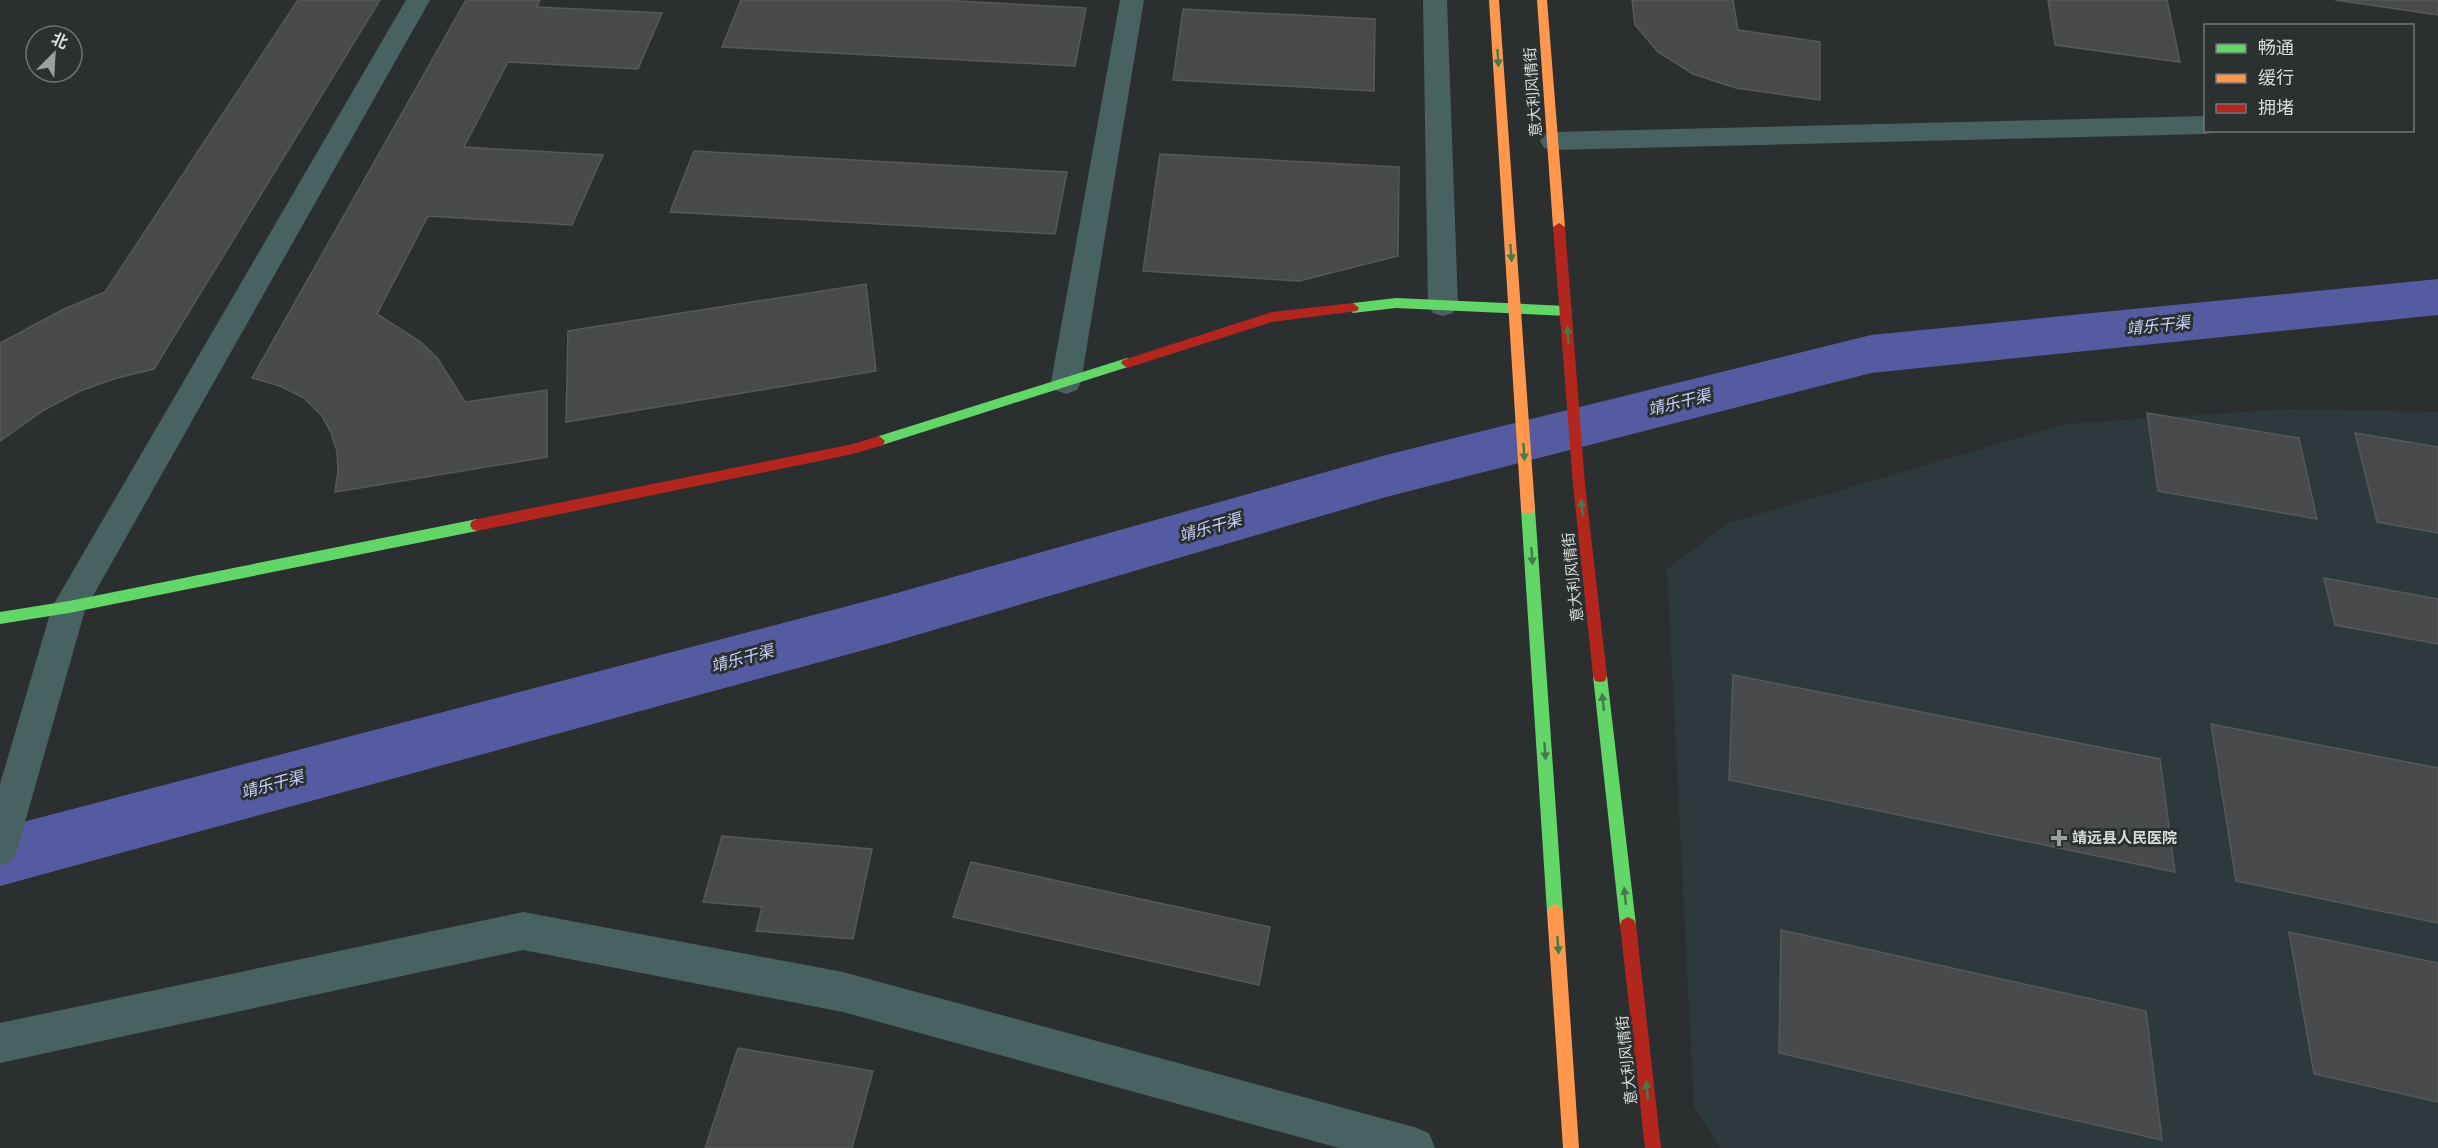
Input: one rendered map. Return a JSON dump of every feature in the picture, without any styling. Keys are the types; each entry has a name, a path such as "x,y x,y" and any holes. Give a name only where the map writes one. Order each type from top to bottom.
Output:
{"street":[{"path":"0,847 69,607 418,0"},
{"path":"1066,382 1132,0"},
{"path":"1435,0 1443,305"},
{"path":"1494,0 1571,1148"},
{"name":"意大利风情街","path":"1542,0 1579,484 1653,1148"},
{"path":"1553,141 2204,126"},
{"path":"0,618 69,607 853,448 1272,317 1396,303 1566,311"},
{"path":"0,1043 523,931 843,992 1414,1148"}],"shaded area":[{"name":"靖远县人民医院","path":"2287,409 2438,412 2438,1148 1720,1148 1694,1107 1667,569 1729,523 2065,424"}],"building":[{"path":"298,0 380,0 154,369 117,378 80,391 44,410 0,441 0,343 64,309 105,292"},
{"path":"466,0 540,0 537,7 662,13 638,69 508,62 464,147 603,155 572,225 428,216 377,314 421,342 438,359 465,402 547,390 547,457 335,492 338,471 337,451 322,416 304,398 280,386 252,378"},
{"path":"741,0 940,0 1086,8 1075,66 722,47"},
{"path":"1632,0 1733,0 1738,30 1820,42 1820,100 1736,88 1693,74 1658,52 1635,25"},
{"path":"2048,0 2167,0 2180,62 2055,45"},
{"path":"2335,0 2438,0 2438,15"},
{"path":"1183,9 1375,19 1374,91 1173,80"},
{"path":"694,151 1067,172 1055,234 670,212"},
{"path":"1160,154 1399,167 1398,256 1299,281 1143,271"},
{"path":"866,284 876,371 566,422 568,331"},
{"path":"2147,413 2299,438 2317,519 2158,491"},
{"path":"2355,433 2438,447 2438,533 2377,522"},
{"path":"2324,578 2438,599 2438,644 2335,625"},
{"path":"1733,675 2160,759 2175,872 1729,780"},
{"path":"2211,724 2438,768 2438,923 2236,881"},
{"path":"722,836 872,849 853,939 756,931 762,907 703,902"},
{"path":"971,862 1270,927 1259,985 953,917"},
{"path":"1781,930 2146,1011 2162,1140 1779,1053"},
{"path":"2289,932 2438,963 2438,1102 2314,1074"},
{"path":"738,1048 873,1071 852,1148 705,1148"}],"waterway":[{"name":"靖乐干渠","path":"0,857 886,620 1386,476 1871,354 2438,297"}],"traffic: fast":[{"path":"1353,308 1396,303 1566,311"},
{"path":"879,441 1127,363"},
{"path":"1528,509 1555,912"},
{"path":"0,618 69,607 477,525"},
{"path":"1600,676 1628,925"}],"traffic: slow":[{"path":"1494,0 1528,509"},
{"path":"1542,0 1559,227"},
{"path":"1555,912 1571,1148"}],"traffic: jam":[{"path":"1559,227 1579,484 1600,676"},
{"path":"1127,363 1272,317 1353,308"},
{"path":"477,525 853,449 879,441"},
{"path":"1628,925 1653,1148"}],"place":[{"name":"靖远县人民医院","path":"2059,838"}]}
